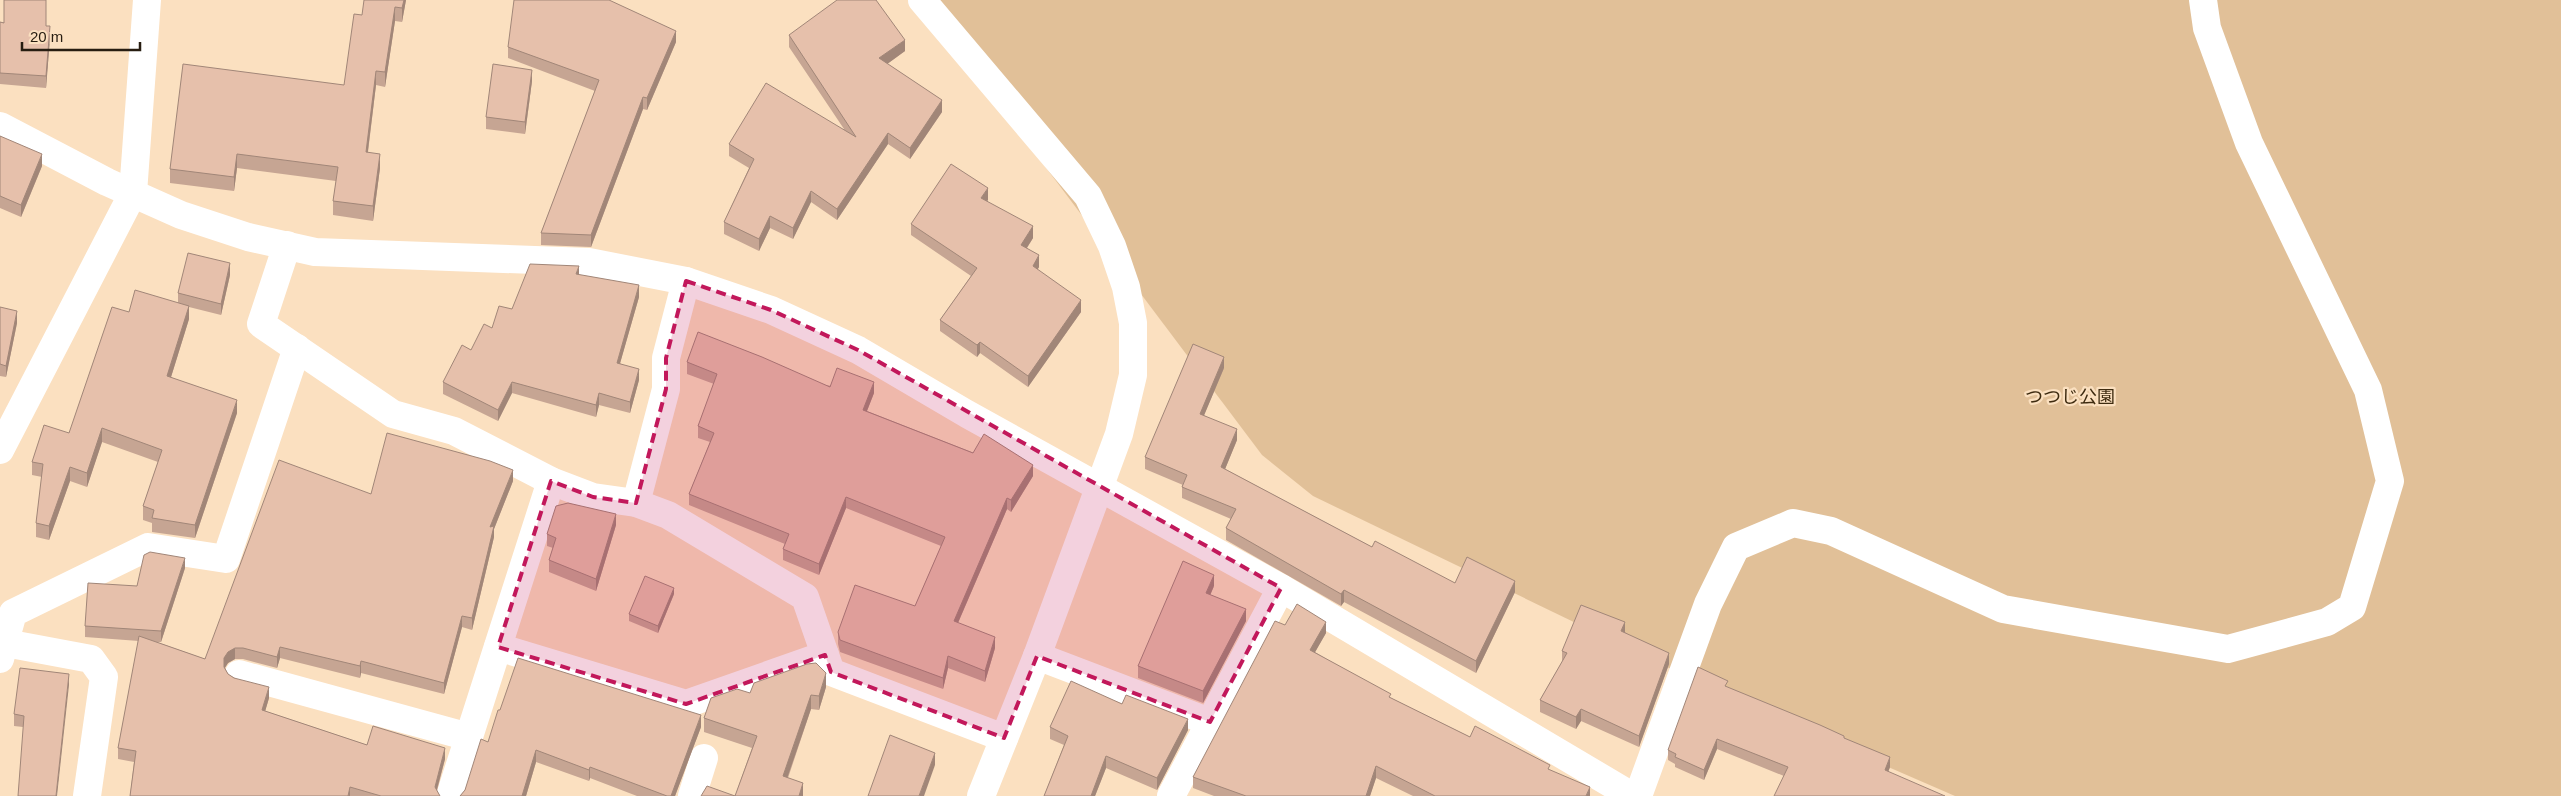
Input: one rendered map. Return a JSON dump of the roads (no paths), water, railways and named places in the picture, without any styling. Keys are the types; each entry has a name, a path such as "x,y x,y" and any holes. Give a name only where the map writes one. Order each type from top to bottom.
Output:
{"street":[{"path":"4,434 133,193 147,0"},
{"path":"922,0 1088,196 1112,246 1126,287 1133,323 1133,375 1119,434 1036,656 981,796"},
{"path":"1638,796 1708,604 1736,547 1793,523 1831,531 2003,609 2228,649 2327,622 2352,607 2390,480 2368,390 2248,143 2207,28 2203,0"},
{"path":"0,126 181,215 248,237 315,252 589,262 686,281 770,310 858,350 1281,588 1632,796"},
{"path":"287,246 261,324 393,414 454,431 551,481 593,497 636,503 668,515 805,598 831,672 1004,738"},
{"path":"636,503 666,389 666,358 686,281"},
{"path":"87,796 104,678 91,659 1,648 6,607 148,547 226,559 297,348"},
{"path":"450,796 551,481"},
{"path":"1171,796 1281,588"},
{"path":"498,646 686,704 825,654"},
{"path":"1036,656 1210,722"},
{"path":"239,674 469,737"},
{"path":"692,796 704,758"}],"park label":[{"name":"つつじ公園","path":"2070,397"}]}
